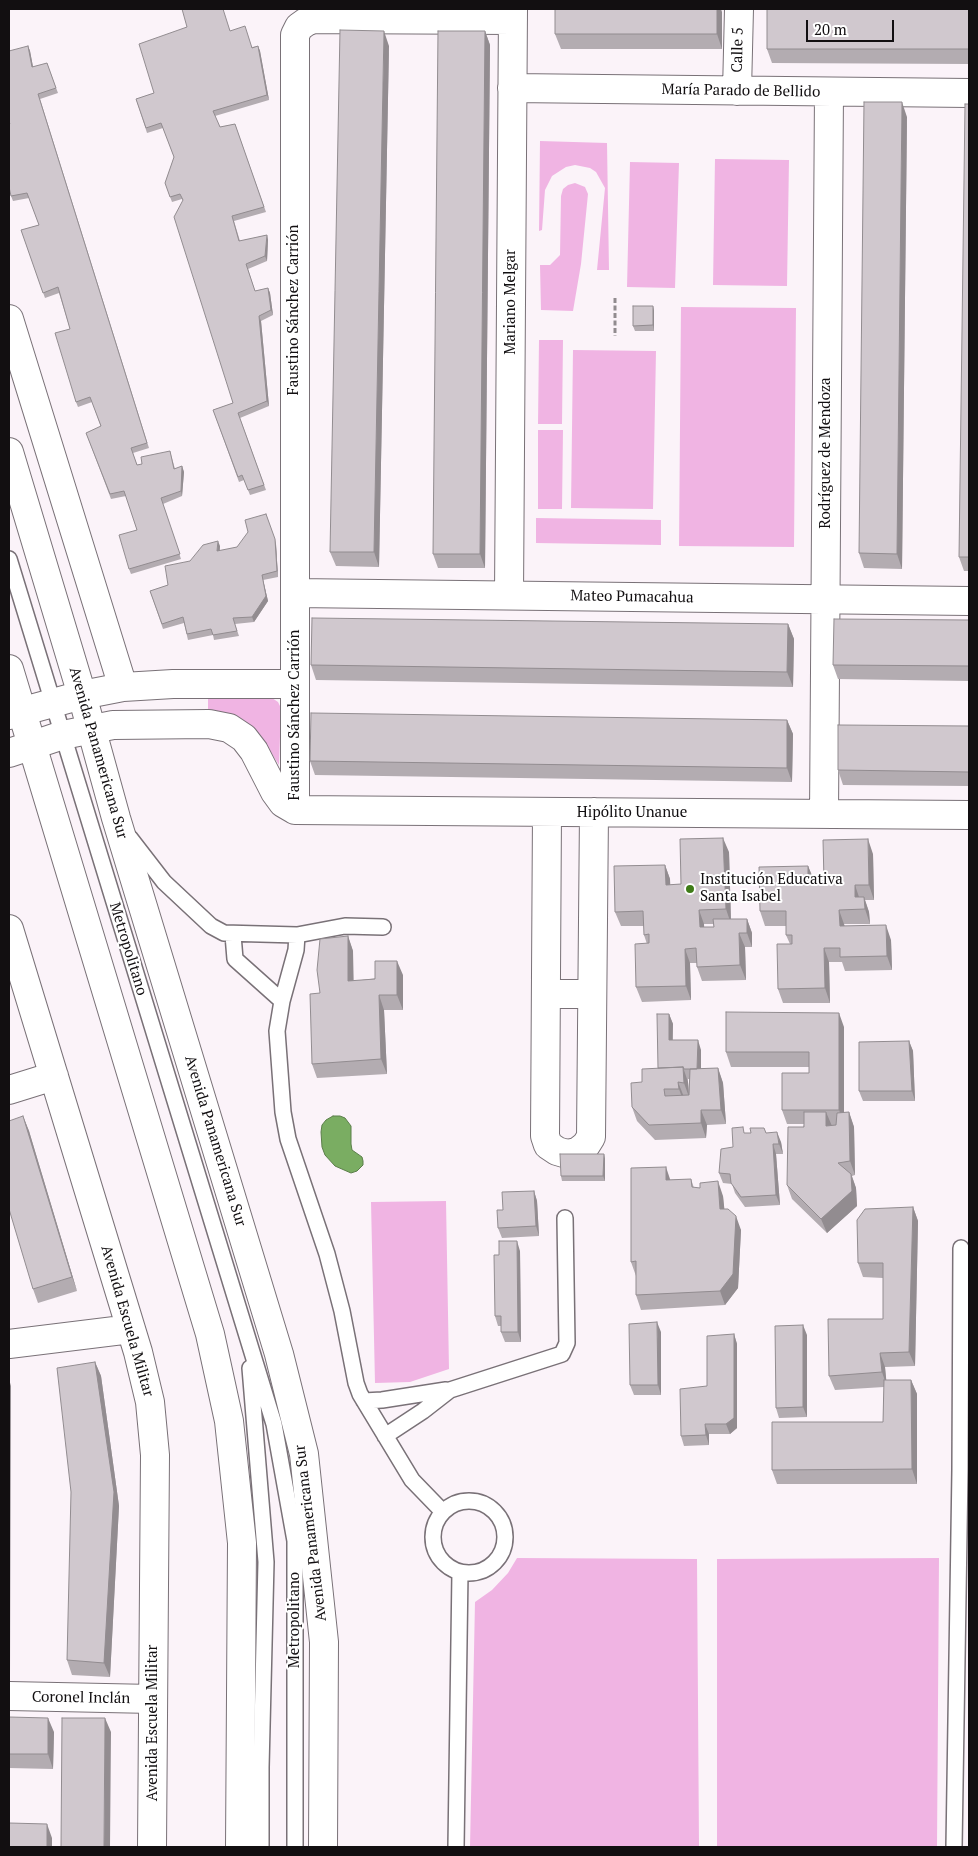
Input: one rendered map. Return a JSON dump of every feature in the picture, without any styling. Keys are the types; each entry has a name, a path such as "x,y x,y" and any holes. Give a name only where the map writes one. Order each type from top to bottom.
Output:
{"street":[{"name":"Calle 5","path":"737,91 739,9"},
{"name":"Mariano Melgar","path":"509,595 513,14"},
{"name":"Faustino Sánchez Carrión","path":"295,810 295,35 306,22 314,19 513,14"},
{"name":"María Parado de Bellido","path":"512,88 969,93"},
{"name":"Rodríguez de Mendoza","path":"824,814 829,92"},
{"path":"9,319 123,687"},
{"name":"Avenida Panamericana Sur","path":"9,452 92,728 116,818 280,1354 304,1454 324,1642 323,1847"},
{"name":"Mateo Pumacahua","path":"294,593 969,601"},
{"path":"9,668 20,749 210,1334 229,1421 242,1543 240,1847"},
{"path":"15,713 82,695 123,687 173,684 295,684"},
{"path":"20,749 63,735 113,725 209,724 229,728 237,732 250,744 275,792 283,803 295,810"},
{"name":"Hipólito Unanue","path":"295,810 969,815"},
{"path":"547,812 545,1136 548,1145 557,1151 567,1154 577,1152 586,1145 591,1137 594,812"},
{"name":"Avenida Escuela Militar","path":"9,929 131,1329 145,1378 153,1428 155,1455 152,1847"},
{"path":"546,994 592,994"},
{"path":"9,1090 54,1076"},
{"path":"9,1344 131,1329"},
{"name":"Coronel Inclán","path":"9,1696 153,1699"}],"lane":[{"name":"Metropolitano","path":"9,560 274,1424 295,1541 295,1847"},
{"path":"116,818 137,849 164,882 188,906 217,930 233,935 296,935 344,926 383,927"},
{"path":"233,935 235,958 282,1001"},
{"path":"296,935 296,950 282,1001 277,1042 285,1125 291,1148 328,1254 342,1311 356,1383 364,1401 412,1480 443,1512"},
{"path":"364,1401 417,1396 450,1390 562,1354 567,1343 565,1218"},
{"path":"954,1847 960,1470 961,1248"},
{"name":"Metropolitano","path":"247,1339 266,1562 261,1847"},
{"path":"385,1436 450,1390"},
{"path":"476,1502 497,1514 503,1524 504,1547 491,1565 471,1573 460,1572 450,1568 436,1552 433,1542 433,1531 437,1520 443,1512 453,1505 476,1502"},
{"path":"456,1847 460,1572"}],"path":[{"path":"615,298 615,336"}],"shaded area":[{"path":"540,141 607,143 609,270 597,270 605,188 596,172 590,168 575,165 566,167 552,176 545,190 542,230 539,231"},
{"path":"715,159 789,160 787,286 713,285"},
{"path":"630,162 679,163 675,288 627,287"},
{"path":"575,183 585,187 588,194 581,264 573,311 541,310 540,265 550,265 560,255 561,196 563,189"},
{"path":"681,307 796,308 794,547 679,546"},
{"path":"539,340 563,340 562,424 538,424"},
{"path":"573,350 656,351 653,509 571,508"},
{"path":"538,430 563,430 562,509 538,509"},
{"path":"536,518 661,520 661,545 536,543"},
{"path":"208,697 272,698 278,702 281,708 279,765 265,743 252,727 242,719 232,715 208,713"},
{"path":"333,1116 345,1118 351,1126 352,1150 362,1157 363,1161 363,1165 357,1171 351,1173 335,1166 325,1155 322,1147 322,1125"},
{"path":"446,1201 449,1369 410,1382 375,1383 371,1202"},
{"path":"517,1558 697,1559 699,1847 470,1847 475,1602 492,1590 508,1573"},
{"path":"939,1558 937,1847 717,1847 717,1559"}],"building":[{"path":"182,9 223,9 230,31 245,26 252,48 258,46 267,95 213,111 220,127 235,124 264,207 232,216 239,241 267,235 265,256 246,264 255,291 268,288 271,310 259,316 267,401 238,413 264,485 248,490 242,475 238,477 213,410 233,403 174,217 183,200 180,194 170,197 165,183 174,157 161,123 146,128 136,99 154,93 139,44 187,27"},
{"path":"555,9 717,9 717,34 555,34"},
{"path":"767,9 969,9 969,49 767,49"},
{"path":"340,30 384,31 374,552 330,552"},
{"path":"438,31 485,31 480,554 433,554"},
{"path":"28,46 32,67 47,63 56,88 38,94 147,443 131,448 137,465 142,464 141,457 170,451 174,469 182,466 181,491 161,498 180,554 129,569 119,535 137,530 124,491 110,494 86,433 101,426 90,397 76,402 55,333 70,329 58,287 43,293 21,230 39,225 27,193 11,196 9,187 9,51"},
{"path":"864,102 902,102 897,554 859,553"},
{"path":"965,104 969,104 969,557 959,557"},
{"path":"633,306 653,306 653,325 633,326"},
{"path":"266,514 275,539 277,571 262,575 266,596 252,617 233,618 237,631 213,635 211,629 187,634 183,617 162,624 150,591 168,585 165,566 190,561 203,545 218,541 217,551 237,547 248,532 245,520"},
{"path":"312,618 788,624 787,672 311,665"},
{"path":"834,619 969,620 969,666 833,665"},
{"path":"311,713 787,720 787,768 310,761"},
{"path":"838,725 969,726 969,772 838,770"},
{"path":"723,838 726,909 699,910 700,927 714,927 713,919 747,919 747,933 739,933 740,965 697,967 696,948 685,949 686,986 636,987 635,944 649,943 649,934 644,935 643,911 615,912 614,866 665,865 666,885 681,884 680,839"},
{"path":"868,839 869,885 855,885 855,897 864,897 865,909 839,910 840,926 886,925 887,956 840,957 840,948 824,948 825,988 778,989 777,944 792,944 792,935 786,935 786,911 760,911 759,867 808,866 808,881 824,881 823,840"},
{"path":"348,936 348,981 375,979 375,961 397,961 397,995 379,995 381,1059 312,1064 310,994 320,993 317,970 320,939"},
{"path":"726,1012 839,1013 839,1110 782,1110 782,1073 809,1073 809,1052 726,1052"},
{"path":"657,1014 669,1014 669,1040 698,1040 697,1069 684,1069 683,1067 658,1068"},
{"path":"909,1041 912,1091 859,1091 859,1042"},
{"path":"683,1067 684,1083 678,1082 679,1089 664,1089 665,1096 689,1095 690,1069 718,1068 721,1110 701,1110 701,1123 649,1125 632,1107 631,1083 642,1082 642,1069"},
{"path":"804,1112 826,1112 826,1126 836,1125 837,1113 849,1112 850,1161 838,1163 851,1174 852,1191 821,1219 787,1185 788,1127 804,1127"},
{"path":"23,1116 72,1277 33,1289 9,1209 9,1121"},
{"path":"743,1127 744,1133 751,1133 750,1128 764,1128 766,1133 777,1132 779,1144 773,1144 776,1195 741,1197 731,1183 730,1174 719,1173 721,1149 733,1147 732,1128"},
{"path":"560,1154 604,1154 603,1176 561,1176"},
{"path":"666,1167 666,1180 691,1179 692,1187 700,1188 700,1183 718,1181 720,1209 728,1209 736,1216 733,1274 720,1291 636,1295 636,1261 631,1262 631,1168"},
{"path":"534,1191 536,1226 498,1228 497,1210 503,1210 502,1192"},
{"path":"913,1207 909,1352 880,1353 882,1372 829,1376 828,1319 883,1319 883,1263 858,1263 857,1220 865,1209"},
{"path":"499,1241 517,1241 518,1332 501,1332 501,1316 495,1316 494,1255 499,1255"},
{"path":"657,1322 658,1385 630,1385 629,1324"},
{"path":"803,1325 803,1407 776,1408 775,1326"},
{"path":"734,1334 734,1418 726,1424 705,1424 706,1435 681,1436 680,1389 707,1386 707,1336"},
{"path":"95,1362 114,1492 104,1663 67,1660 71,1492 57,1368"},
{"path":"884,1380 911,1380 912,1469 772,1470 772,1422 883,1422"},
{"path":"9,1717 48,1718 48,1754 9,1754"},
{"path":"62,1718 105,1718 104,1847 61,1847"},
{"path":"9,1823 47,1824 47,1847 9,1847"}],"place":[{"name":"Institución Educativa Santa Isabel","path":"690,889"}]}
